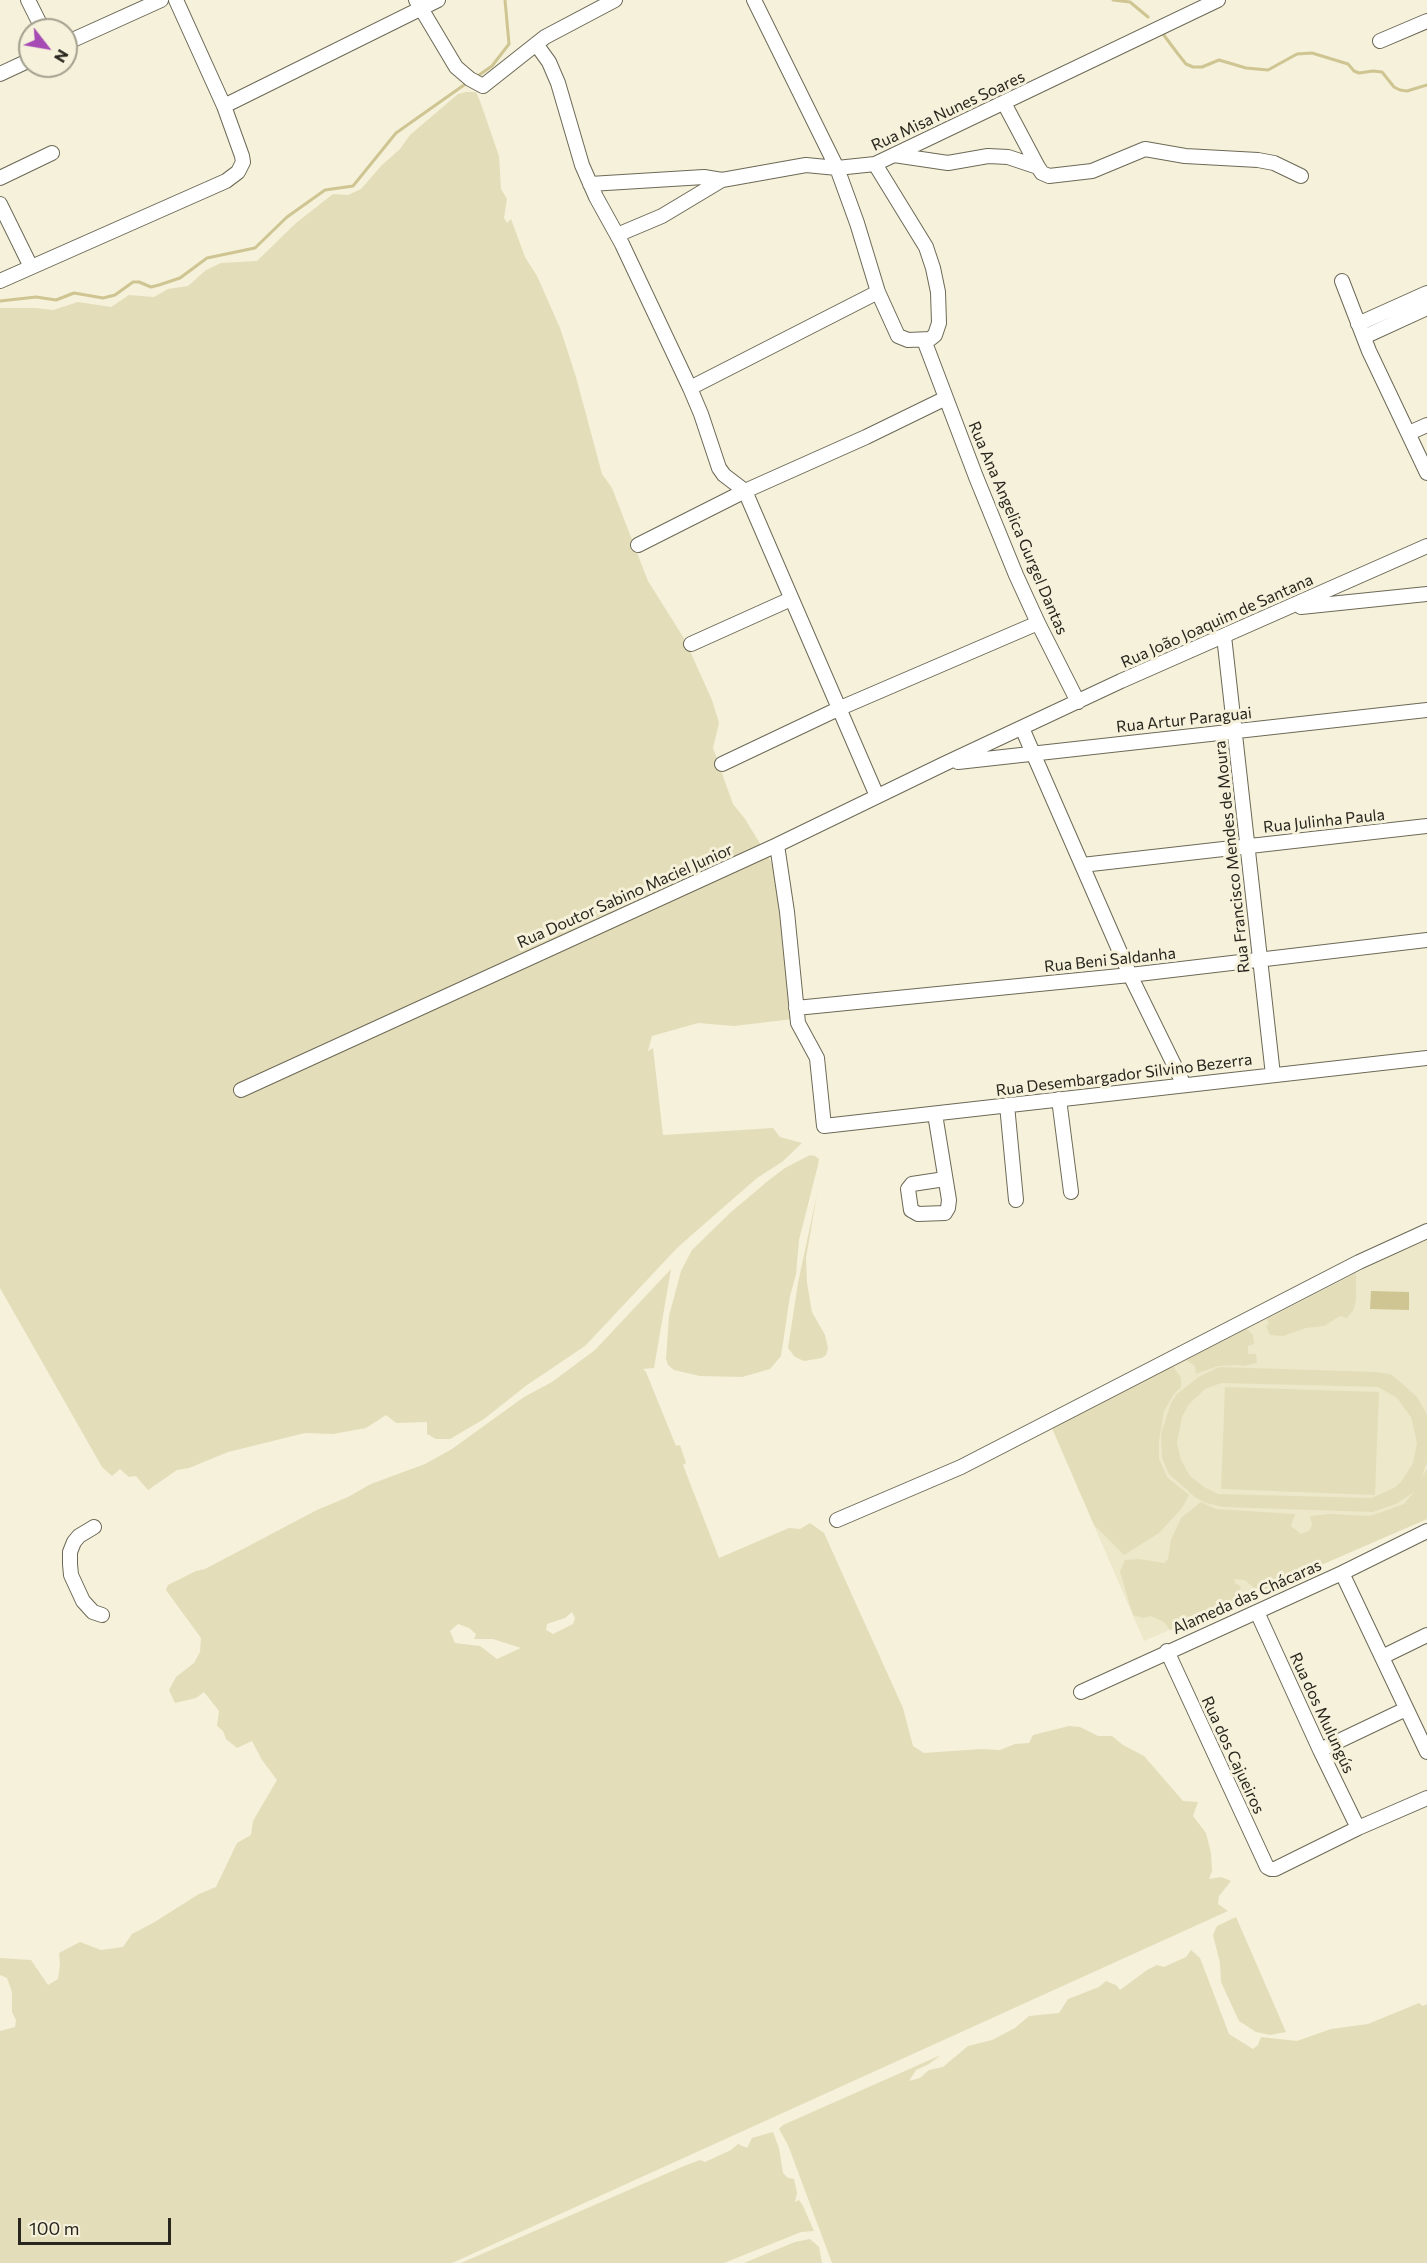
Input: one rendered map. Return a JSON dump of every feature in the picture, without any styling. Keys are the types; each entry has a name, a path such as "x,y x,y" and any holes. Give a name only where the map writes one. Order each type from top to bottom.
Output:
{"street":[{"path":"28,0 37,18"},
{"path":"0,281 226,181 238,172 243,162 243,156 224,106 176,0 160,1 78,38"},
{"path":"224,106 418,4 438,0"},
{"path":"418,4 456,67 483,86 558,29 615,0"},
{"path":"754,0 837,168 878,292 898,336 908,340 924,340 935,335 939,323 938,292 933,268 926,247 875,165"},
{"name":"Rua Misa Nunes Soares","path":"617,235 662,216 722,180 806,165 837,168 875,165 1218,0"},
{"path":"1380,41 1427,21"},
{"path":"536,44 549,62 558,83 582,165 590,184 690,388 718,468 745,491 877,796"},
{"path":"0,74 18,66"},
{"path":"1004,103 1038,167 1042,173 1049,176 1092,171 1145,149 1185,156 1258,160 1274,163 1301,176"},
{"path":"0,178 52,153"},
{"path":"894,155 948,163 988,156 1008,157 1038,167"},
{"path":"590,184 704,177 722,180"},
{"path":"0,204 31,267"},
{"path":"1342,281 1361,330 1422,436 1427,473"},
{"path":"690,388 878,292"},
{"path":"1361,330 1427,293"},
{"path":"1361,330 1427,308"},
{"name":"Rua Ana Angelica Gurgel Dantas","path":"924,340 976,477 1038,623 1078,702"},
{"path":"639,545 745,491 866,437 946,398"},
{"name":"Rua João Joaquim de Santana","path":"1022,728 1427,546"},
{"path":"1288,608 1427,594"},
{"path":"691,644 791,599"},
{"path":"722,764 838,709 1038,623"},
{"name":"Rua Francisco Mendes de Moura","path":"1224,636 1273,1075"},
{"name":"Rua Artur Paraguai","path":"944,764 1427,710"},
{"path":"1022,728 1130,975 1184,1085"},
{"name":"Rua Doutor Sabino Maciel Junior","path":"241,1090 777,845 1022,728"},
{"name":"Rua Julinha Paula","path":"1082,865 1427,826"},
{"path":"777,845 787,912 796,1008"},
{"name":"Rua Beni Saldanha","path":"796,1008 1130,975 1427,940"},
{"name":"Rua Desembargador Silvino Bezerra","path":"796,1008 798,1023 817,1058 824,1126 1427,1058"},
{"path":"1059,1099 1071,1192"},
{"path":"1007,1105 1016,1200"},
{"path":"935,1114 945,1179"},
{"path":"837,1520 961,1467 1359,1262 1427,1231"},
{"path":"94,1527 74,1542 70,1552 71,1575 83,1600 93,1612 102,1615"},
{"name":"Alameda das Chácaras","path":"1081,1692 1427,1531"},
{"path":"1341,1573 1427,1752"},
{"name":"Rua dos Mulungús","path":"1257,1612 1358,1828"},
{"path":"1382,1656 1427,1635"},
{"name":"Rua dos Cajueiros","path":"1167,1652 1267,1867 1273,1869 1358,1828"},
{"path":"1320,1750 1406,1709"},
{"path":"1358,1828 1427,1798"}],"shaded area":[{"path":"476,92 480,101 499,156 501,189 507,199 504,218 507,223 511,219 525,257 537,276 560,328 576,377 602,474 612,488 648,581 685,640 712,700 719,723 713,748 733,804 745,819 778,873 793,1019 734,1026 698,1023 652,1036 648,1051 653,1048 663,1135 773,1128 780,1137 802,1143 782,1162 757,1178 678,1247 585,1346 527,1385 484,1419 450,1439 436,1439 427,1434 427,1422 396,1423 386,1415 366,1428 333,1434 305,1433 228,1452 189,1468 177,1470 148,1490 136,1476 129,1477 120,1469 112,1476 102,1467 0,1288 0,308 53,310 78,302 111,307 129,295 154,297 168,289 188,286 206,270 221,263 257,261 296,223 333,194 348,195 361,189 400,149 410,135 458,94"},
{"path":"810,1155 819,1159 799,1240 796,1274 790,1296 781,1356 770,1369 742,1377 700,1376 674,1370 668,1365 666,1359 669,1316 681,1271 692,1250 730,1213 769,1180 785,1168"},
{"path":"817,1194 806,1258 807,1283 812,1312 825,1335 828,1348 826,1355 822,1358 804,1361 795,1357 788,1348 798,1283"},
{"path":"1427,1237 1427,1519 1144,1641 1052,1428"},
{"path":"671,1269 654,1368 643,1369 676,1446 680,1445 686,1463 683,1465 719,1558 789,1528 800,1529 810,1523 824,1533 903,1708 913,1746 924,1753 1000,1750 1015,1744 1029,1743 1033,1735 1069,1726 1080,1727 1098,1736 1112,1736 1123,1745 1144,1756 1183,1801 1198,1802 1193,1816 1206,1833 1211,1853 1212,1871 1209,1879 1221,1877 1231,1881 1219,1896 1218,1904 1228,1911 452,2263 0,2263 0,2031 15,2027 16,2020 12,2012 12,1992 7,1978 0,1975 0,1958 31,1960 48,1985 58,1979 59,1953 80,1942 101,1950 123,1947 132,1934 199,1894 216,1887 237,1843 251,1835 253,1821 277,1780 262,1760 252,1741 237,1748 226,1739 223,1731 217,1726 219,1711 204,1692 196,1698 175,1703 169,1690 176,1677 194,1663 200,1652 201,1638 166,1590 168,1585 205,1569 371,1484 425,1464 452,1449 524,1397 552,1382 595,1350","holes":["572,1612 575,1618 573,1624 553,1634 546,1630 547,1624 565,1618","458,1624 469,1628 476,1634 474,1639 493,1639 521,1648 497,1659 480,1646 455,1643 450,1631"]},
{"path":"1356,1273 1354,1309 1347,1318 1340,1316 1324,1326 1306,1328 1283,1336 1270,1335 1266,1326 1269,1324 1267,1319"},
{"path":"1371,1291 1409,1292 1409,1310 1370,1309"},
{"path":"1247,1329 1253,1335 1254,1344 1248,1346 1248,1354 1256,1354 1257,1363 1244,1366 1218,1366 1196,1374 1195,1366 1186,1360"},
{"path":"1173,1366 1181,1378 1181,1387 1164,1411 1159,1441 1159,1459 1167,1477 1189,1495 1182,1508 1159,1533 1124,1555 1094,1525 1052,1428"},
{"path":"1219,1367 1390,1374 1417,1397 1427,1415 1427,1462 1421,1479 1427,1469 1427,1519 1259,1592 1245,1580 1234,1579 1235,1583 1241,1586 1238,1601 1170,1630 1164,1622 1151,1616 1143,1618 1133,1615 1120,1572 1125,1560 1139,1559 1164,1563 1168,1559 1171,1540 1181,1518 1201,1502 1216,1509 1295,1514 1291,1526 1301,1534 1309,1531 1312,1525 1310,1516 1331,1514 1370,1516 1404,1504 1414,1492 1396,1504 1373,1512 1224,1507 1206,1503 1195,1497 1169,1474 1162,1458 1161,1434 1171,1403 1177,1394 1200,1376","holes":["1221,1383 1378,1387 1397,1398 1411,1417 1417,1443 1413,1463 1401,1482 1394,1488 1371,1498 1218,1494 1190,1476 1181,1460 1177,1443 1182,1417 1189,1404 1205,1389"]},
{"path":"1225,1387 1379,1392 1375,1495 1221,1489"},
{"path":"1236,1917 1286,2032 1270,2035 1256,2032 1239,2021 1221,1982 1220,1963 1213,1935 1217,1926"},
{"path":"1191,1950 1200,1958 1229,2034 1253,2049 1258,2045 1261,2037 1297,2041 1331,2029 1368,2024 1419,2003 1423,2006 1427,2004 1427,2263 832,2263 788,2145 779,2129 783,2125 941,2055 916,2070 909,2081 920,2078 929,2070 943,2067 968,2046 992,2040 1015,2028 1029,2016 1059,2013 1068,1999 1099,1987 1106,1981 1116,1985 1120,1990 1147,1970 1157,1965 1164,1967 1186,1957"},
{"path":"773,2132 779,2148 783,2173 788,2178 794,2179 797,2193 795,2202 799,2200 803,2206 814,2231 801,2232 724,2263 461,2263 684,2166 700,2160 705,2162 731,2150 738,2144 747,2148 752,2138"},
{"path":"810,2239 819,2247 822,2263 744,2263 795,2242"}],"waterway":[{"path":"479,75 492,66 509,44 505,0"},
{"path":"1113,0 1130,2 1148,17"},
{"path":"1163,34 1186,64 1193,67 1202,67 1219,60 1246,68 1268,70 1297,54 1312,53 1348,64 1359,73 1382,72 1394,87 1400,90 1407,91 1427,85"},
{"path":"0,301 36,297 56,300 74,293 103,298 115,295 133,282 151,287 159,285 180,278 207,258 255,248 287,217 325,190 353,186 396,133 464,85"}]}
